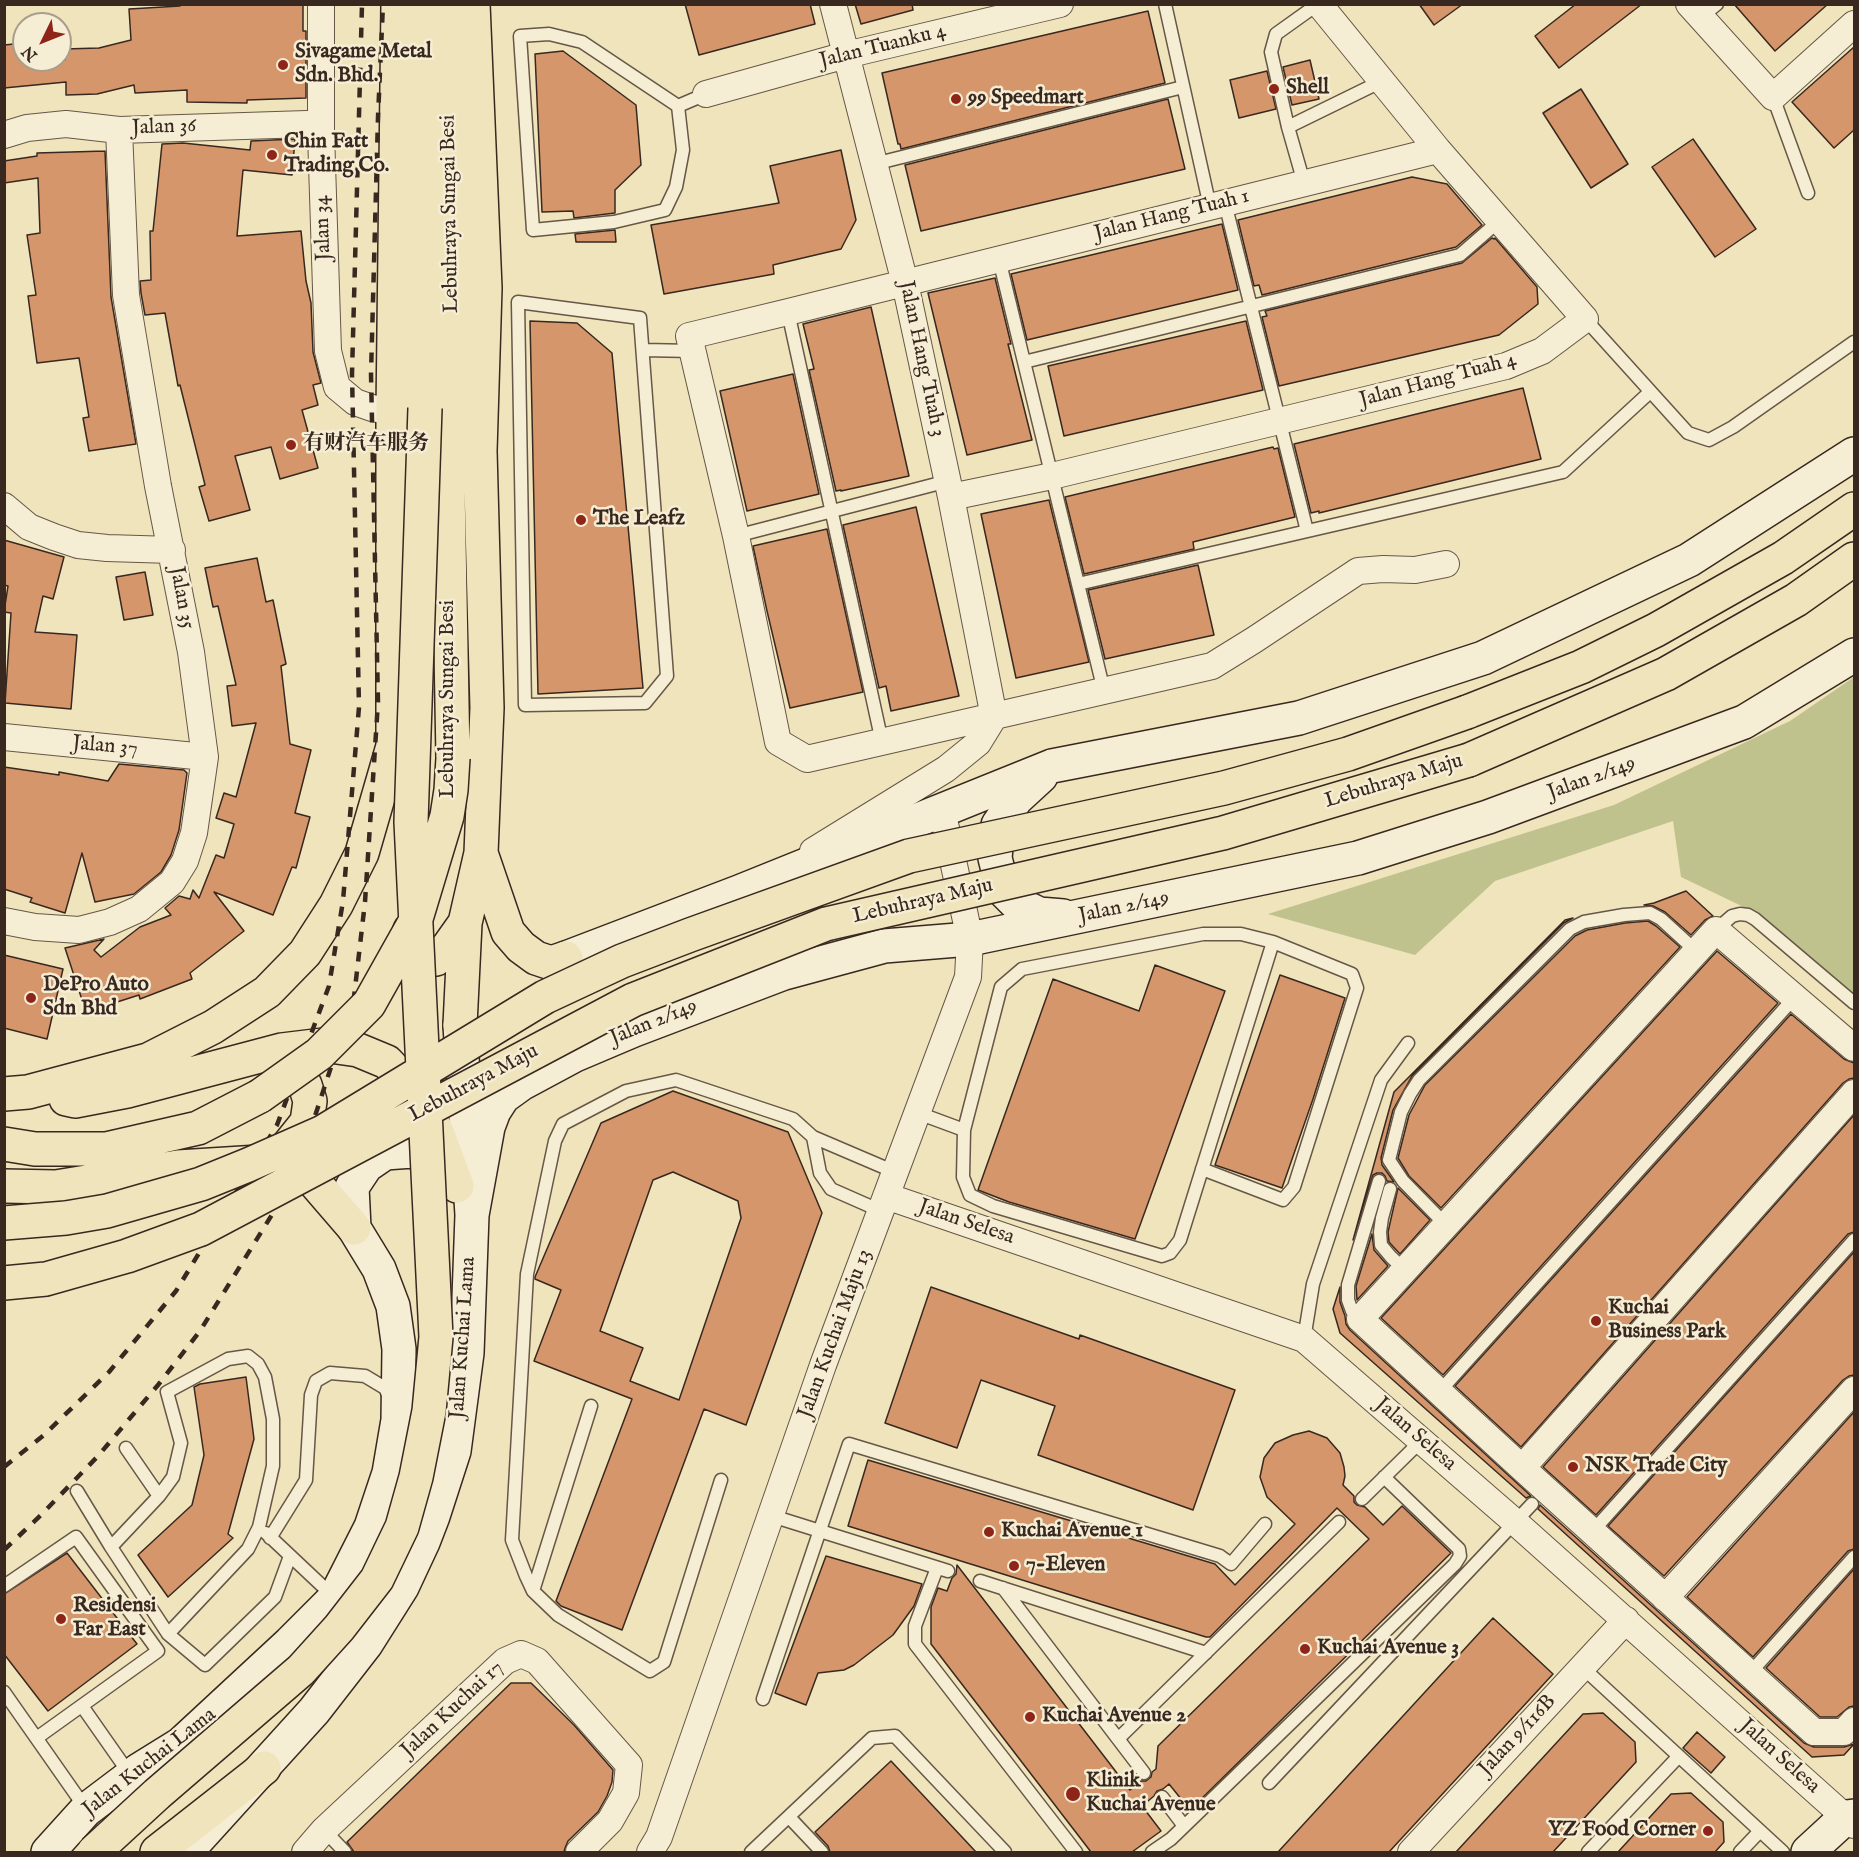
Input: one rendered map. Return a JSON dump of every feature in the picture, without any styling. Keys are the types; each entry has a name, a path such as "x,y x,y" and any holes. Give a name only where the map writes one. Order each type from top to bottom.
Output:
{"highway":[{"path":"398,4 393,412 393,746 401,905 416,949 424,961 436,959 448,947 465,923"},
{"path":"94,1852 174,1779 302,1670 339,1628 377,1579 402,1527 416,1477 429,1411 436,1337 411,822 425,408 420,4"},
{"name":"Lebuhraya Sungai Besi","path":"4,1144 35,1149 106,1149 198,1128 260,1096 319,1054 369,1004 415,922 447,816 453,758 448,487 455,271 450,113 450,4"},
{"path":"460,1025 465,923 480,853 487,708 480,451 485,288 473,4"},
{"path":"455,271 480,451"},
{"name":"Lebuhraya Maju","path":"4,1223 66,1218 107,1211 201,1184 248,1165 323,1132 545,997 622,961 909,856 1224,788 1348,754 1467,712 1581,667 1656,630 1782,558 1854,509"},
{"name":"Lebuhraya Maju","path":"4,1283 46,1279 126,1256 201,1229 633,1000 826,924 1223,833 1469,760 1666,674 1796,600 1854,559"},
{"path":"16,1093 148,1060 213,1027 267,992 305,953 336,905 362,853 393,746"},
{"path":"480,853 508,932 521,947 536,958 551,963 566,958"},
{"path":"16,1093 75,1101 282,1050 323,1046 358,1050 387,1062 420,1097 437,1132 464,1200"},
{"path":"275,1161 307,1122 310,1101 305,1085 282,1050"},
{"path":"4,1186 56,1187 178,1167 275,1161 304,1170 354,1228"},
{"path":"157,1852 264,1768"}],"main road":[{"path":"566,958 739,892 1052,766 1299,718 1483,658 1689,561 1854,454"},
{"name":"Jalan 2/149","path":"464,1200 494,1111 503,1097 521,1084 575,1055 634,1030 784,973 884,946 970,939 1358,858 1488,817 1744,722 1854,655"},
{"path":"1052,766 1016,799 998,825 995,858 1002,890 1016,903 1039,914 1077,918"},
{"name":"Jalan Kuchai Lama","path":"186,1852 314,1711 366,1644 402,1587 430,1524 454,1451 467,1353 460,1025"},
{"path":"354,1228 352,1186 366,1166 384,1153 412,1151 434,1159 464,1200"},
{"name":"Jalan Kuchai Lama","path":"48,1848 87,1810 131,1776 181,1744 290,1643 335,1598 371,1527 389,1473 398,1420 399,1349 393,1306 379,1269 354,1228"},
{"path":"116,1852 257,1714 283,1682 335,1598"}],"street":[{"name":"Jalan 34","path":"321,4 321,133 328,351 338,387 355,402 393,412"},
{"name":"Jalan Hang Tuah 3","path":"833,4 905,283 994,717"},
{"name":"Jalan Tuanku 4","path":"706,94 846,55 1060,4"},
{"path":"1319,4 1438,150 1585,319"},
{"path":"1702,9 1773,97 1854,24"},
{"name":"Jalan 36","path":"4,135 27,128 66,124 119,130 307,124 321,133"},
{"name":"Jalan 35","path":"4,921 35,927 79,930 110,922 139,909 172,882 185,861 194,833 205,757 191,652 158,486 126,296 119,130"},
{"name":"Jalan Hang Tuah 1","path":"693,351 689,336 1438,150"},
{"name":"Jalan Hang Tuah 4","path":"949,489 1052,476 1506,366 1542,351 1585,319"},
{"path":"693,351 736,536 778,742 807,759 1212,666 1358,571 1415,570 1446,564"},
{"path":"4,506 29,527 78,544 106,548 172,550"},
{"path":"739,892 809,853 946,769 978,742 994,717"},
{"name":"Jalan 37","path":"4,737 205,757"},
{"name":"Jalan Kuchai Maju 13","path":"650,1852 659,1837 823,1365 968,977 970,939 942,810"},
{"path":"1854,1048 1716,930 1360,1319 1814,1732 1844,1732 1854,1720"},
{"path":"1522,1468 1854,1093"},
{"name":"Jalan Selesa","path":"888,1193 1304,1339 1422,1440 1524,1513 1626,1620 1839,1829"},
{"path":"1665,1598 1854,1390"},
{"name":"Jalan 9/116B","path":"1411,1852 1626,1620"},
{"name":"Jalan Kuchai 17","path":"305,1852 324,1830 505,1661 521,1654 537,1661 629,1765 626,1793 610,1821 579,1852"}],"lane":[{"path":"1165,4 1183,87 1217,205 1251,307 1307,531"},
{"path":"1304,183 1288,127 1271,52 1276,34 1319,4"},
{"path":"549,34 582,42 678,106 683,150 676,187 666,210 614,222 533,230 520,36 549,34"},
{"path":"1288,127 1382,81"},
{"path":"874,164 1183,87"},
{"path":"678,106 706,94"},
{"path":"1773,97 1808,193"},
{"path":"1024,362 1460,255 1499,221"},
{"path":"999,259 1104,691"},
{"path":"518,302 640,318 643,350 667,676 645,702 525,705 518,302"},
{"path":"788,312 882,742"},
{"path":"1585,319 1688,433 1709,440 1733,427 1854,342"},
{"path":"643,350 693,351"},
{"path":"1078,584 1563,472 1650,392"},
{"path":"736,536 831,512 949,489"},
{"path":"1446,1225 1403,1181 1389,1160 1401,1112 1419,1080 1570,929 1584,922 1650,913 1661,919 1696,951"},
{"path":"1716,930 1732,916 1748,915 1854,1003"},
{"path":"1202,1169 1283,1200 1294,1187 1357,988 1352,974 1273,942 1241,934 1203,934 1022,969 1001,987 964,1130 963,1177 970,1195 993,1206 1162,1256 1170,1253 1180,1240 1202,1169 1273,942"},
{"path":"1439,1392 1795,998"},
{"path":"1304,1339 1313,1284 1381,1080 1408,1043"},
{"path":"721,1480 664,1662 650,1671 558,1615 533,1591 512,1540 527,1275 555,1141 563,1124 626,1091 676,1080 793,1119 813,1137 888,1193"},
{"path":"918,1113 964,1130"},
{"path":"813,1137 820,1173 831,1190 888,1193"},
{"path":"1360,1319 1352,1311 1348,1300 1348,1285 1379,1181"},
{"path":"1390,1189 1382,1218 1381,1245 1405,1270"},
{"path":"1592,1532 1854,1240"},
{"path":"111,1547 159,1496 173,1477 181,1443 167,1392 228,1359 248,1356 258,1364 265,1377 273,1419 273,1466 259,1527 248,1549 168,1634"},
{"path":"270,1538 306,1480 311,1395 316,1381 330,1373 364,1376 385,1388 398,1420"},
{"path":"533,1591 591,1406"},
{"path":"1362,1499 1422,1440"},
{"path":"763,1699 849,1444 1220,1556 1231,1564 1265,1524"},
{"path":"126,1448 159,1496"},
{"path":"1152,1852 1171,1839 1455,1564 1460,1556 1459,1550 1384,1477"},
{"path":"77,1491 168,1634 205,1665 275,1597 290,1556"},
{"path":"1269,1783 1524,1513"},
{"path":"772,1516 942,1570 915,1626 915,1644 1076,1852"},
{"path":"1118,1739 1339,1522"},
{"path":"259,1527 335,1598"},
{"path":"4,1586 76,1537 158,1651 38,1737"},
{"path":"1750,1673 1854,1557"},
{"path":"980,1581 1206,1653"},
{"path":"1003,1588 1144,1773"},
{"path":"1582,1667 1783,1852"},
{"path":"4,1692 38,1737 87,1810"},
{"path":"82,1706 131,1776"},
{"path":"751,1852 872,1738 895,1736 1005,1852"},
{"path":"1588,1852 1679,1756"},
{"path":"1162,1797 1184,1826"},
{"path":"789,1817 822,1852"},
{"path":"324,1830 345,1852"},
{"path":"1740,1852 1760,1831"}],"green space":[{"path":"1854,677 1854,997 1752,911 1681,877 1673,821 1495,881 1415,955 1268,914 1614,805 1790,721"}],"building":[{"path":"178,4 303,4 303,31 306,31 306,98 247,100 247,103 187,102 187,90 135,93 134,85 97,94 66,95 66,82 4,88 4,45 12,44 12,72 72,72 72,49 99,48 131,40 129,9 180,6"},
{"path":"685,4 810,4 815,24 699,55"},
{"path":"855,4 912,4 913,10 861,24"},
{"path":"1419,4 1463,4 1434,25"},
{"path":"1576,4 1642,4 1559,68 1535,36"},
{"path":"1734,4 1828,4 1775,51"},
{"path":"1148,11 1165,83 901,149 898,144 882,73"},
{"path":"1854,47 1854,130 1834,148 1792,102"},
{"path":"563,51 636,105 641,165 615,190 615,213 574,218 573,211 542,212 535,54"},
{"path":"1310,60 1319,99 1292,105 1283,67"},
{"path":"1267,71 1276,109 1239,118 1230,80"},
{"path":"1581,89 1628,164 1591,188 1543,113"},
{"path":"1168,99 1185,169 921,231 905,165"},
{"path":"295,139 292,175 243,170 237,236 301,231 306,281 311,303 313,352 321,383 313,385 318,405 302,410 318,468 280,479 271,447 235,456 250,510 209,521 199,487 205,485 180,385 178,386 165,313 145,315 141,293 140,281 151,280 150,231 153,231 162,144 183,143 250,150 251,141"},
{"path":"1693,139 1756,229 1715,257 1652,167"},
{"path":"841,150 856,220 841,249 773,265 774,274 664,294 651,225 779,203 770,166"},
{"path":"105,151 111,297 136,444 89,451 83,418 89,417 79,358 37,363 28,296 36,295 27,235 40,233 38,178 4,183 4,161 37,156 37,153"},
{"path":"1412,177 1447,184 1482,225 1456,247 1262,295 1259,285 1254,286 1238,220"},
{"path":"1222,224 1238,290 1027,340 1011,274"},
{"path":"615,230 616,242 576,242 575,234"},
{"path":"1492,238 1495,238 1537,287 1538,304 1499,335 1279,386 1262,317 1267,316 1265,311 1462,263"},
{"path":"995,278 1011,344 1008,344 1032,440 967,455 928,293"},
{"path":"871,307 909,476 836,491 809,370 814,369 803,324"},
{"name":"The Leafz","path":"530,321 577,323 612,353 643,688 538,694"},
{"path":"1246,321 1263,390 1064,436 1048,366"},
{"path":"793,374 819,494 747,511 720,391"},
{"path":"1523,388 1541,459 1319,513 1319,511 1311,513 1294,444"},
{"path":"1273,447 1278,448 1295,517 1193,542 1194,549 1084,574 1065,497"},
{"path":"1049,500 1089,662 1016,678 981,514"},
{"path":"916,507 959,696 891,711 886,686 879,688 843,525"},
{"path":"827,529 863,692 790,708 753,546"},
{"path":"4,540 64,557 53,599 43,596 35,632 77,635 71,709 5,703 11,613 4,612 8,586 4,585"},
{"path":"257,558 266,602 273,600 286,664 281,666 290,744 311,750 295,813 310,817 296,868 292,867 273,915 214,892 244,931 190,973 192,979 140,999 139,995 86,1012 65,948 104,939 94,950 101,957 140,927 171,915 165,908 179,896 190,899 193,890 199,898 216,855 224,858 234,824 216,818 224,793 236,797 256,723 232,726 227,686 236,685 218,606 213,607 205,568"},
{"path":"1198,565 1214,635 1105,659 1088,590"},
{"path":"145,572 153,615 124,620 116,577"},
{"path":"119,764 184,770 187,773 179,830 171,855 161,872 134,894 95,902 82,853 65,913 30,902 32,898 4,889 4,767 59,775 59,772 108,781"},
{"path":"1686,891 1713,916 1705,920 1691,935 1665,912 1653,906 1644,905"},
{"path":"1573,918 1564,923 1412,1076 1393,1110 1381,1158 1382,1165 1394,1182 1387,1181 1382,1173 1373,1175 1353,1240 1394,1092 1565,920"},
{"path":"1648,921 1680,947 1441,1208 1409,1176 1398,1158 1409,1115 1425,1085 1575,936 1587,930"},
{"path":"1717,951 1778,1003 1443,1375 1381,1318"},
{"name":"DePro Auto Sdn Bhd","path":"4,955 63,969 47,1039 4,1028"},
{"path":"1155,965 1225,991 1135,1239 1009,1202 978,1190 1053,979 1139,1011"},
{"path":"1280,975 1345,998 1282,1188 1215,1165"},
{"path":"1791,1014 1844,1059 1854,1063 1854,1078 1843,1083 1521,1447 1455,1386"},
{"path":"673,1091 788,1132 822,1213 746,1425 704,1409 622,1630 561,1606 556,1601 632,1399 534,1361 561,1290 535,1277 601,1123","holes":["673,1172 738,1201 741,1218 679,1400 630,1381 643,1348 600,1331 653,1180"]},
{"path":"1854,1115 1854,1232 1848,1234 1596,1515 1543,1467"},
{"path":"1398,1188 1430,1220 1400,1254 1389,1242 1388,1232"},
{"path":"1372,1234 1374,1250 1388,1266 1357,1300 1356,1286"},
{"path":"1854,1252 1854,1375 1843,1380 1664,1576 1608,1526"},
{"path":"931,1287 1079,1339 1080,1335 1235,1390 1193,1510 1038,1455 1055,1406 981,1380 957,1448 885,1423"},
{"path":"1340,1287 1340,1302 1350,1330 1531,1496 1526,1498 1340,1333 1333,1309"},
{"path":"246,1377 254,1439 228,1534 233,1538 168,1597 138,1555 192,1505 204,1455 194,1387 200,1384"},
{"path":"1854,1412 1854,1549 1848,1551 1753,1657 1687,1597"},
{"path":"1309,1431 1327,1438 1340,1453 1345,1476 1343,1485 1354,1496 1354,1502 1357,1505 1365,1507 1383,1525 1402,1506 1451,1553 1190,1810 1169,1784 1157,1791 1142,1806 1161,1831 1132,1852 1091,1852 931,1644 931,1607 938,1588 947,1591 956,1574 957,1565 1130,1790 1141,1781 1146,1781 1151,1777 1152,1772 1156,1769 1158,1746 1369,1539 1337,1508 1210,1637 1206,1637 848,1526 868,1460 1215,1564 1235,1585 1295,1524 1267,1497 1260,1477 1264,1458 1275,1443"},
{"path":"1540,1505 1804,1743 1814,1747 1844,1747 1854,1744 1844,1755 1812,1757 1538,1509"},
{"name":"Residensi Far East","path":"67,1553 137,1644 48,1711 4,1654 4,1594"},
{"path":"826,1556 922,1584 914,1606 893,1635 854,1665 844,1670 818,1673 806,1705 775,1693"},
{"path":"1854,1569 1854,1706 1849,1707 1837,1717 1820,1717 1766,1668"},
{"path":"1493,1618 1553,1674 1389,1852 1278,1852"},
{"path":"511,1683 531,1683 574,1725 613,1770 607,1796 598,1812 568,1841 564,1852 354,1852 347,1842"},
{"path":"1603,1713 1635,1742 1636,1762 1553,1852 1456,1852 1583,1714"},
{"path":"1697,1732 1725,1757 1711,1773 1683,1748"},
{"path":"891,1761 976,1852 830,1852 828,1846 815,1832"},
{"path":"1691,1793 1723,1822 1724,1842 1715,1852 1618,1852 1671,1794"}],"railway":[{"path":"4,1467 44,1435 109,1372 176,1291 277,1125 329,986 343,901 359,707 352,374 362,4"},
{"path":"4,1550 98,1456 200,1331 286,1192 316,1113 354,997 365,902 378,702 371,374 383,4"}],"place":[{"name":"Sivagame Metal Sdn. Bhd.","path":"283,65"},
{"name":"Shell","path":"1274,89"},
{"name":"99 Speedmart","path":"956,99"},
{"name":"Chin Fatt Trading Co.","path":"272,155"},
{"name":"有财汽车服务","path":"291,445"},
{"name":"The Leafz","path":"581,520"},
{"name":"DePro Auto Sdn Bhd","path":"31,998"},
{"name":"Kuchai Business Park","path":"1596,1321"},
{"name":"NSK Trade City","path":"1573,1467"},
{"name":"Kuchai Avenue 1","path":"989,1532"},
{"name":"7-Eleven","path":"1014,1566"},
{"name":"Residensi Far East","path":"61,1619"},
{"name":"Kuchai Avenue 3","path":"1305,1649"},
{"name":"Kuchai Avenue 2","path":"1030,1717"},
{"name":"Klinik Kuchai Avenue","path":"1073,1794"},
{"name":"YZ Food Corner","path":"1708,1831"}]}
